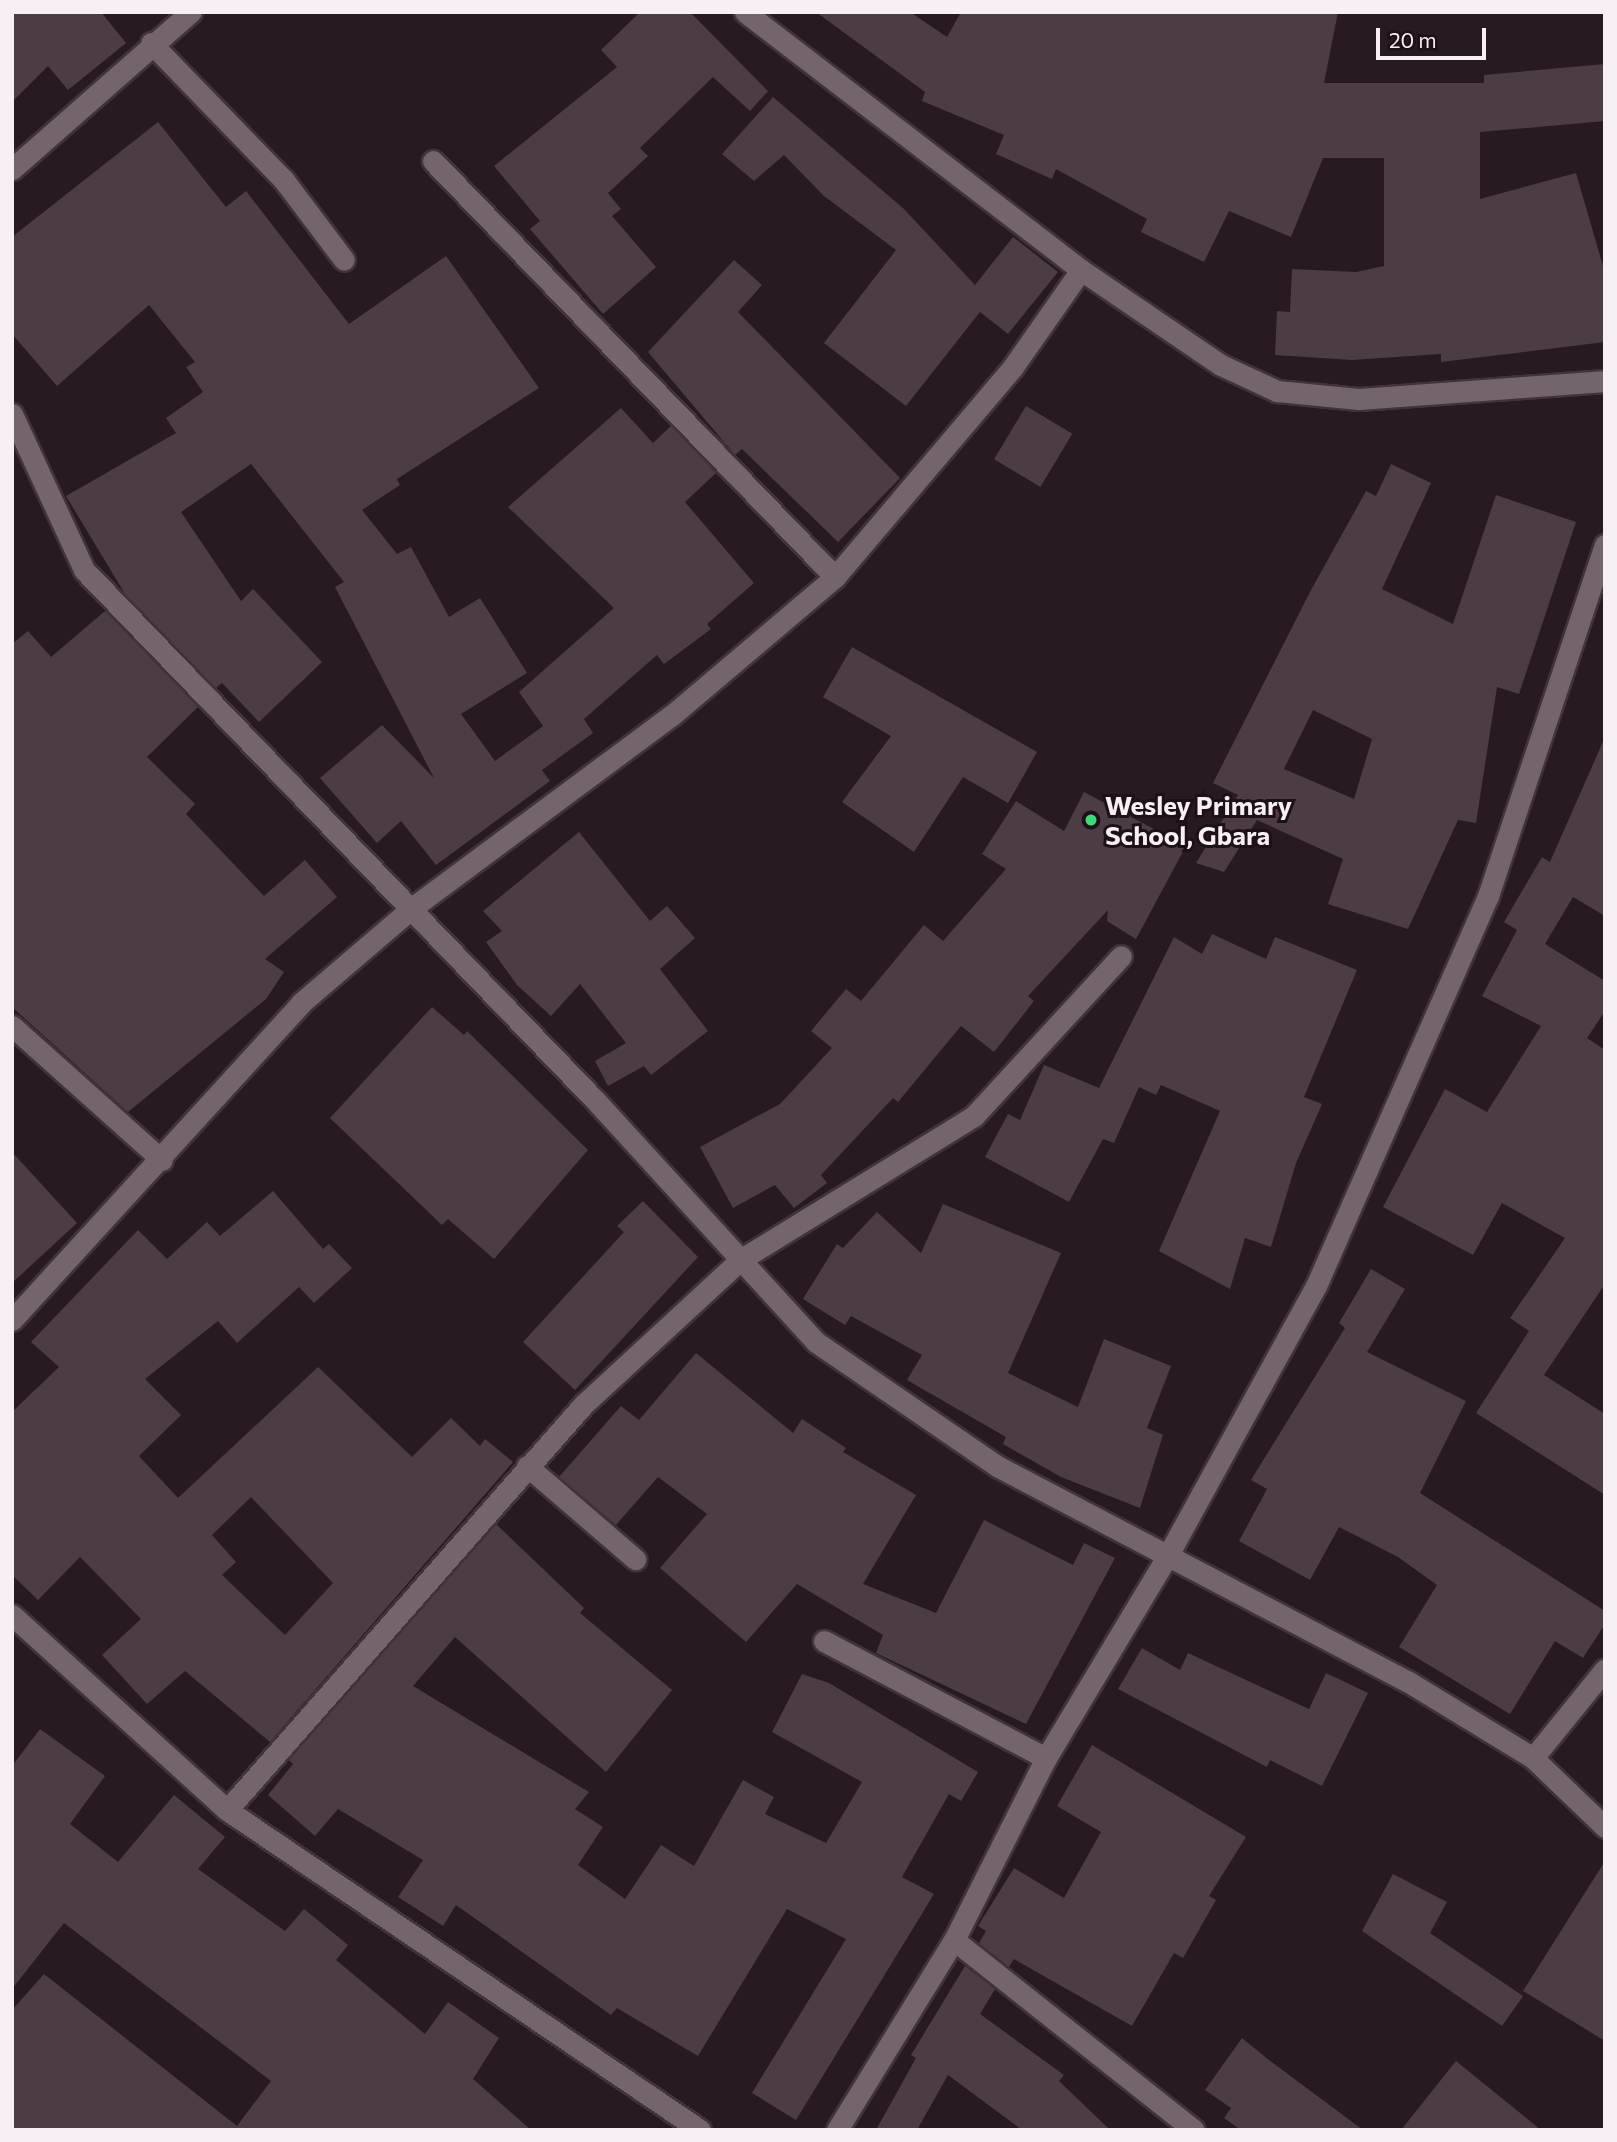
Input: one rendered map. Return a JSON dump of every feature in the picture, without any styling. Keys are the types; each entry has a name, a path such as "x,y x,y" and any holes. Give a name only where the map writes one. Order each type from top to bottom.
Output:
{"street":[{"path":"12,169 151,43 191,12"},
{"path":"745,12 1081,270 1221,365 1278,391 1359,398 1605,381"},
{"path":"151,43 283,179 344,260"},
{"path":"433,161 835,577"},
{"path":"12,1321 162,1160 301,1003 412,908 671,716 835,577 1013,367 1081,270"},
{"path":"12,414 84,570 412,908 816,1342 975,1451 1407,1681 1533,1758 1605,1827"},
{"path":"837,2130 954,1940 1046,1758 1168,1555 1315,1286 1488,896 1605,545"},
{"path":"227,1810 527,1466 740,1260 974,1116 1121,956"},
{"path":"12,1026 162,1160"},
{"path":"527,1466 635,1559"},
{"path":"12,1615 227,1810 700,2130"},
{"path":"824,1641 1046,1758"},
{"path":"1533,1758 1605,1669"},
{"path":"954,1940 1194,2130"}],"building":[{"path":"12,12 101,12 126,43 68,90 48,66 12,102"},
{"path":"640,12 690,12 768,91 750,111 713,77 640,148 648,156 608,193 621,209 612,216 656,267 603,314 530,229 540,221 494,166 617,67 601,50"},
{"path":"816,12 910,12 947,37 961,12 1338,12 1324,83 1484,83 1484,75 1605,64 1605,121 1480,132 1480,199 1576,173 1605,273 1605,342 1441,362 1441,354 1352,360 1275,355 1277,311 1290,312 1292,269 1356,272 1384,266 1384,158 1323,158 1291,237 1229,211 1204,262 1141,232 1147,219 1056,169 1052,179 996,154 1004,135 922,101 925,92"},
{"path":"773,97 904,209 975,285 1013,237 1058,272 1008,334 980,312 906,406 824,343 896,250 824,196 784,155 754,181 722,154"},
{"path":"158,122 226,207 246,191 349,324 446,256 539,388 397,479 400,485 362,510 397,554 411,547 449,617 480,598 527,673 461,714 495,761 543,726 519,692 614,608 508,507 621,408 653,443 671,426 716,473 685,502 754,583 707,624 711,629 664,664 657,655 584,719 593,733 542,770 550,781 436,865 401,821 377,843 320,778 382,725 434,778 335,587 344,582 251,464 181,512 241,601 253,589 322,662 259,722 222,683 216,688 125,594 66,496 176,433 166,418 203,392 186,367 195,362 149,305 57,386 12,334 12,237"},
{"path":"734,260 762,285 738,312 900,478 838,542 742,449 735,455 648,352"},
{"path":"1026,406 1072,434 1040,487 994,459"},
{"path":"1391,464 1431,483 1382,589 1453,624 1496,495 1576,522 1519,694 1497,687 1476,823 1458,820 1408,929 1328,904 1343,859 1257,820 1224,872 1196,863 1238,795 1213,783 1311,590 1366,491 1376,496","holes":["1313,710 1372,739 1354,799 1284,769"]},
{"path":"105,611 198,707 147,757 195,804 186,814 264,896 305,860 337,897 265,959 284,972 266,999 128,1112 12,1007 12,644 28,631 51,657"},
{"path":"852,647 1037,752 1008,803 963,777 914,852 842,802 891,736 823,697"},
{"path":"1605,737 1605,916 1573,897 1545,944 1605,981 1605,1011 1587,1038 1605,1050 1605,1284 1544,1375 1605,1414 1605,1495 1476,1413 1529,1331 1510,1318 1565,1238 1502,1203 1473,1255 1383,1207 1445,1089 1487,1112 1541,1026 1482,996 1517,930 1504,922 1542,857 1550,862"},
{"path":"1084,792 1186,846 1136,939 1107,921 1108,910 1028,996 1034,1001 994,1052 961,1026 898,1102 893,1098 821,1175 827,1183 794,1208 775,1185 733,1208 700,1147 780,1104 832,1048 811,1031 846,989 861,1001 924,925 943,941 1006,869 982,854 1016,801 1064,831"},
{"path":"579,832 650,921 667,906 695,938 660,969 708,1031 651,1075 644,1066 608,1086 595,1061 626,1043 580,984 551,1016 517,985 486,942 502,931 483,911"},
{"path":"1212,934 1266,959 1275,937 1357,970 1304,1097 1322,1104 1296,1163 1271,1247 1245,1238 1230,1289 1159,1251 1220,1111 1161,1085 1156,1095 1139,1087 1114,1143 1103,1139 1069,1202 985,1157 1008,1114 1020,1120 1044,1065 1099,1088 1174,937 1202,954"},
{"path":"432,1007 464,1035 467,1031 588,1150 494,1259 448,1219 442,1225 330,1118"},
{"path":"12,1152 77,1223 12,1283"},
{"path":"273,1191 323,1249 329,1244 352,1268 314,1303 299,1287 237,1343 218,1321 145,1379 181,1415 139,1456 178,1498 318,1367 412,1457 451,1418 480,1446 485,1439 513,1462 270,1742 185,1671 147,1704 102,1655 141,1619 80,1557 38,1600 12,1575 12,1412 59,1367 31,1342 138,1230 167,1259 207,1222 220,1236","holes":["251,1497 333,1583 285,1635 222,1575 236,1562 212,1535"]},
{"path":"643,1201 698,1257 575,1390 523,1342 624,1232 617,1226"},
{"path":"943,1204 1061,1253 1008,1373 1078,1407 1104,1339 1171,1366 1147,1428 1163,1435 1140,1508 1061,1477 1003,1444 1006,1437 907,1380 922,1355 851,1316 845,1325 803,1299 837,1244 843,1248 877,1212 921,1253"},
{"path":"1371,1269 1405,1289 1367,1352 1466,1401 1420,1493 1605,1611 1605,1624 1583,1658 1555,1641 1510,1714 1399,1647 1437,1585 1398,1557 1339,1527 1310,1580 1239,1541 1267,1489 1251,1480 1345,1328 1339,1323"},
{"path":"696,1353 793,1433 802,1419 846,1448 843,1452 916,1495 863,1584 936,1613 984,1520 1073,1565 1084,1543 1115,1558 1026,1724 876,1653 883,1635 797,1584 746,1642 660,1568 707,1514 658,1477 616,1525 559,1477 621,1406 639,1420"},
{"path":"496,1524 584,1608 580,1613 672,1690 606,1772 455,1637 413,1686 589,1792 575,1809 603,1827 578,1865 625,1899 661,1845 694,1866 743,1780 774,1797 765,1814 826,1843 862,1782 772,1732 802,1674 829,1683 978,1772 961,1801 949,1794 902,1877 934,1894 796,2120 752,2093 846,1939 787,1909 698,2056 617,2008 611,2015 456,1905 443,1926 398,1897 423,1860 338,1809 315,1836 268,1795 293,1764 289,1760"},
{"path":"1142,1648 1180,1670 1188,1653 1309,1709 1326,1673 1368,1693 1322,1786 1270,1760 1267,1767 1118,1689"},
{"path":"40,1729 105,1776 70,1824 118,1862 174,1795 225,1837 198,1869 285,1931 304,1909 348,1945 336,1960 425,2034 448,2002 499,2038 473,2079 531,2130 12,2130 12,2010 44,1974 237,2126 271,2081 64,1923 12,1989 12,1766"},
{"path":"1092,1745 1246,1837 1209,1896 1216,1900 1183,1958 1174,1953 1132,2026 1014,1959 1009,1967 979,1943 986,1931 978,1926 1014,1868 1064,1898 1101,1832 1057,1806"},
{"path":"1605,1861 1605,2041 1523,1991"},
{"path":"1393,1874 1447,1902 1430,1933 1523,1996 1502,2026 1362,1931"},
{"path":"965,1966 995,1989 980,2014 1064,2075 1059,2081 1110,2130 1022,2130 948,2075 917,2130 876,2130 916,2058 911,2055"},
{"path":"1242,2038 1363,2130 1241,2130 1224,2118 1231,2108 1205,2090"},
{"path":"1456,2061 1541,2130 1401,2130"}],"place":[{"name":"Wesley Primary School, Gbara","path":"1091,820"}]}
